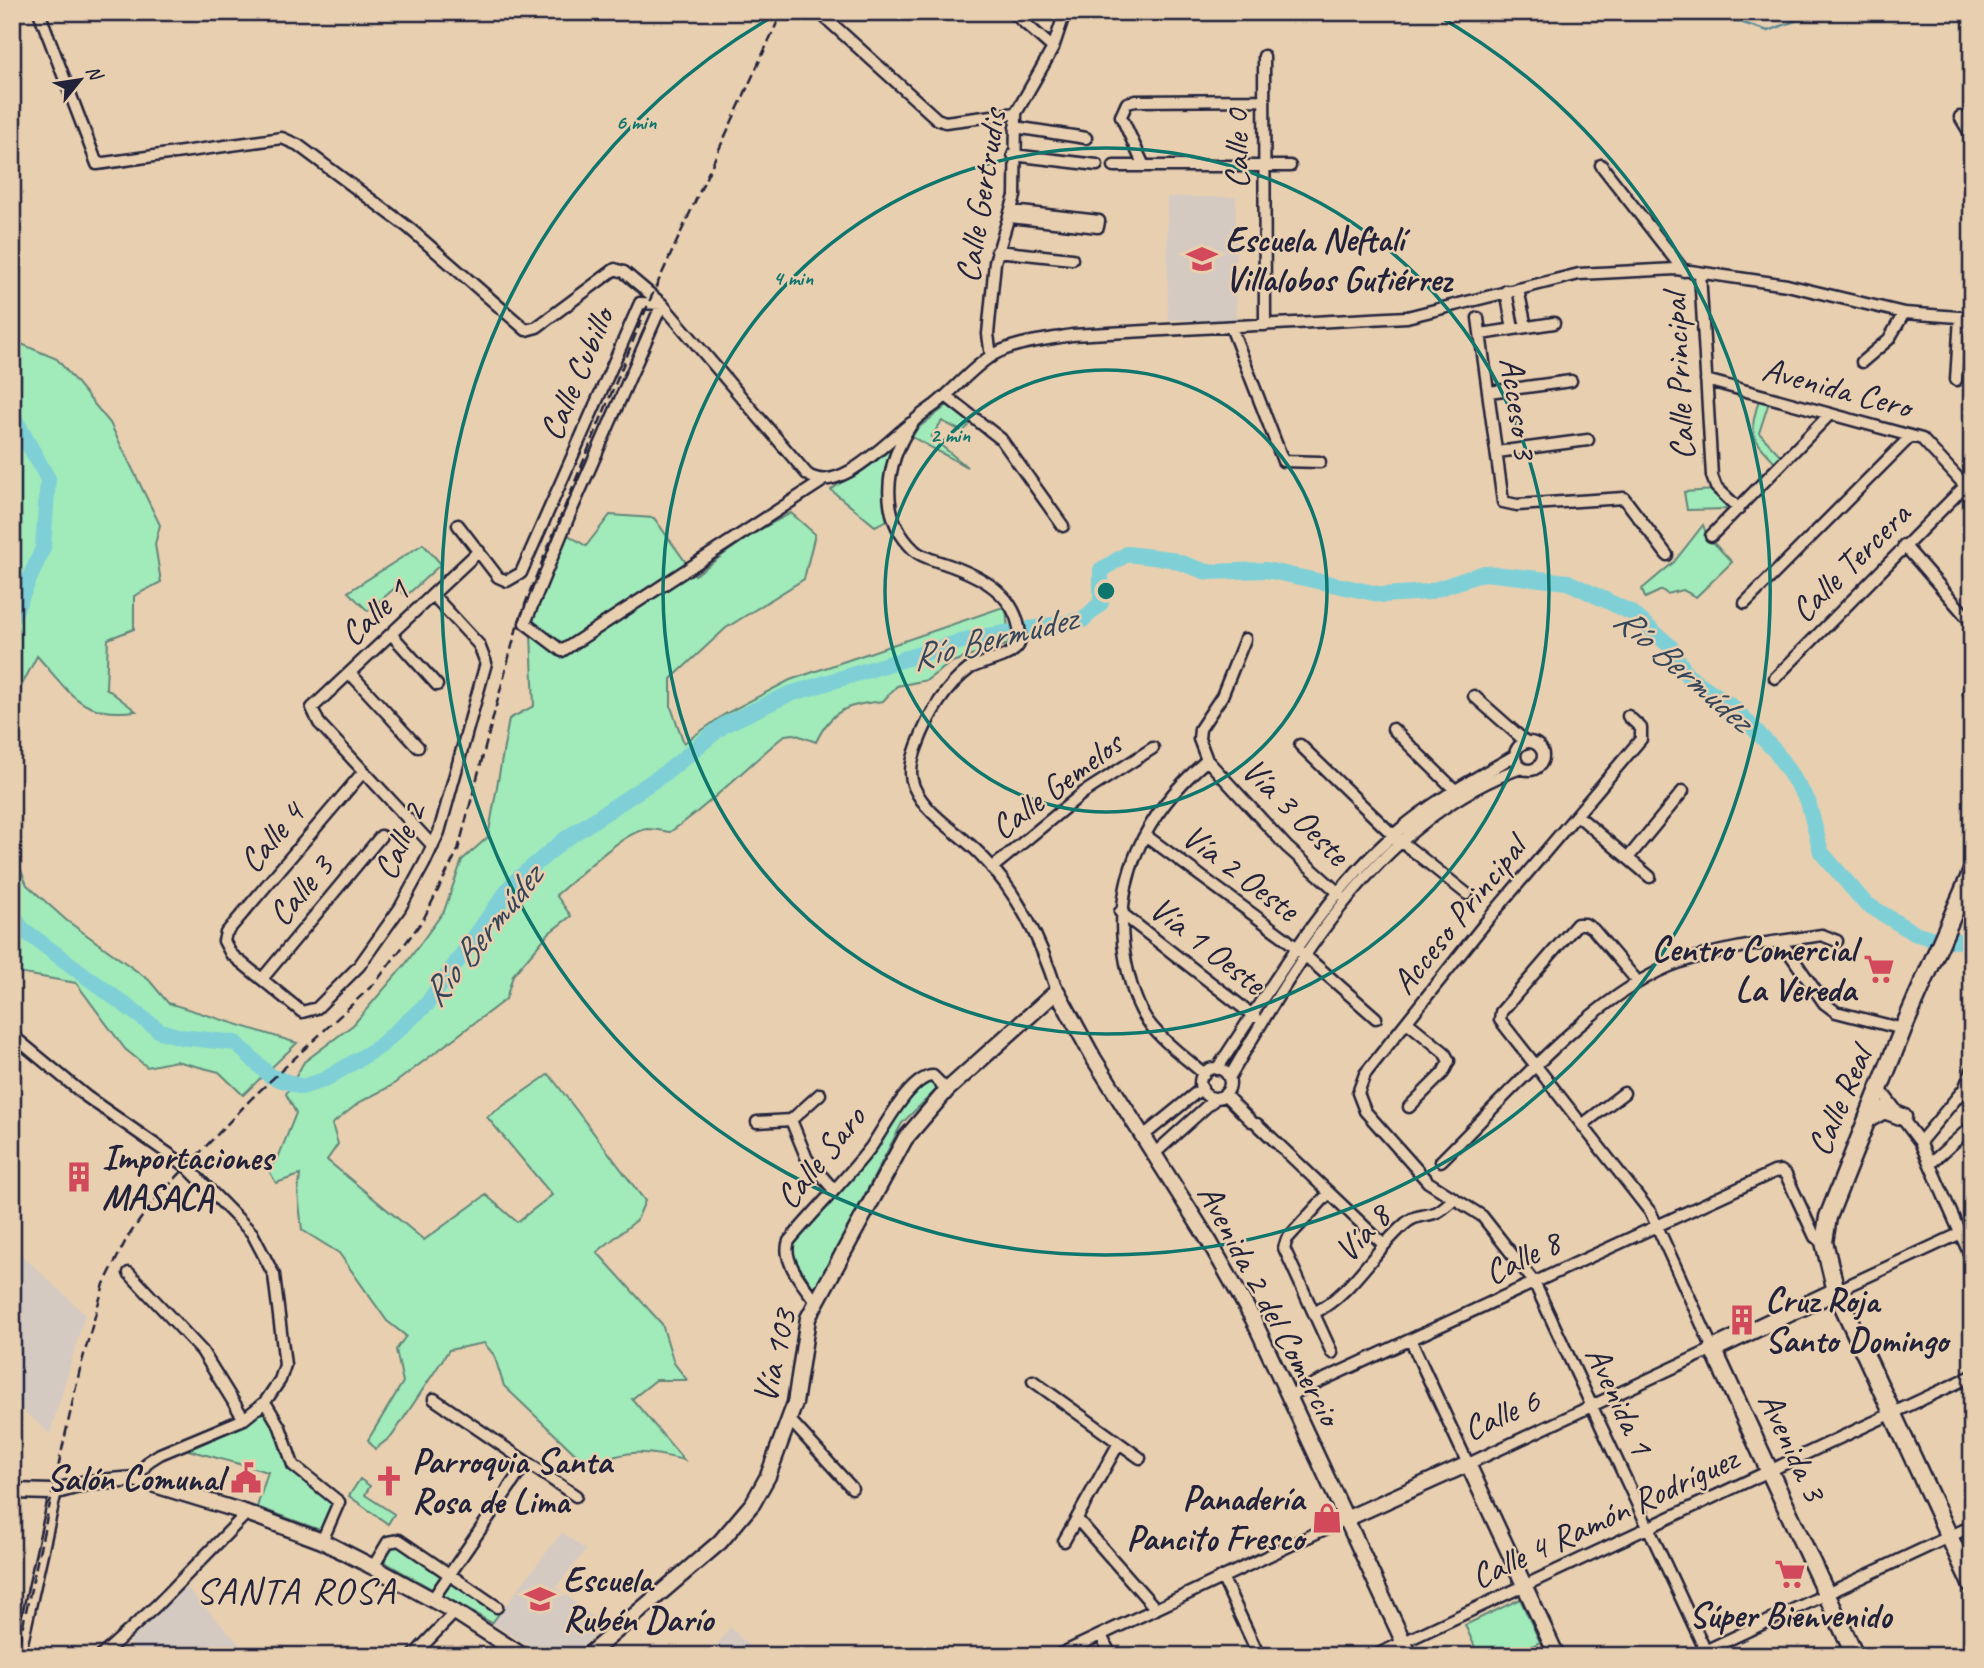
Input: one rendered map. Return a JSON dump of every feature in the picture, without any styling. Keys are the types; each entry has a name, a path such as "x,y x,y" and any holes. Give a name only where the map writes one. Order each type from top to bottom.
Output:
{"main road":[{"name":"Calle Real","path":"1824,1242 1839,1184 1972,871"},
{"name":"Vía 103","path":"587,1656 701,1559 744,1516 768,1476 790,1420 799,1389 804,1335 817,1303 905,1139 947,1090 1057,991"},
{"name":"Avenida 2 del Comercio","path":"1057,991 1142,1137 1232,1280 1407,1649"},
{"path":"1868,1119 1884,1110 1903,1117"},
{"path":"1824,1242 1836,1291 1972,1586"},
{"name":"Calle 6","path":"1713,1349 1836,1291"},
{"name":"Avenida 3","path":"1713,1349 1855,1656"},
{"path":"1468,1464 1557,1656"},
{"name":"Calle 6","path":"1346,1519 1468,1464"},
{"path":"12,1491 56,1491 86,1483 135,1479 247,1513 322,1541 373,1567 455,1612 523,1656"}],"street":[{"path":"39,12 97,163 282,138 298,145 409,228 526,331 537,327 615,269 624,272 662,304 569,516 526,623 562,650 821,482 830,481 853,469 946,396 990,356 1033,342 1072,335 1407,317 1579,274 1684,271 1787,285 1904,313 1972,318"},
{"path":"819,12 937,120 945,122 1017,113"},
{"path":"1012,12 1053,48"},
{"name":"Calle Gertrudis","path":"990,356 988,334 998,251 1011,214 1017,113 1053,48 1065,12"},
{"name":"Calle 0","path":"1264,56 1265,325"},
{"path":"1144,166 1121,116 1127,103 1264,100"},
{"path":"1960,117 1972,137"},
{"path":"1015,127 1086,138"},
{"path":"1013,155 1097,165"},
{"path":"1601,165 1684,271"},
{"path":"1114,166 1290,166"},
{"path":"1011,214 1099,221 1098,228 1011,214"},
{"path":"998,251 1072,259"},
{"name":"Calle Principal","path":"1700,273 1712,476 1716,487 1739,509"},
{"path":"1518,289 1526,327"},
{"path":"1506,291 1513,329"},
{"name":"Calle Cubillo","path":"458,525 498,577 507,581 521,572 636,305 645,301 662,304 807,474 821,482"},
{"path":"1862,362 1889,339 1904,313"},
{"path":"1956,380 1960,317"},
{"name":"Acceso 3","path":"1478,318 1506,504 1624,498 1667,555"},
{"path":"1481,334 1554,323"},
{"path":"1231,327 1283,461 1320,461"},
{"name":"Avenida Cero","path":"1706,380 1922,439 1968,490"},
{"path":"1489,392 1572,381"},
{"path":"946,396 1001,439 1063,526"},
{"path":"1711,537 1830,414"},
{"path":"911,423 889,480 891,517 914,550 977,576 995,587 1012,607 1020,639 1018,647 1010,653 971,668 952,685 926,721 911,761 910,775 920,798 992,868 1032,924 1057,991"},
{"path":"1745,603 1911,436"},
{"path":"1497,453 1588,440"},
{"name":"Calle Tercera","path":"1775,678 1905,545 1968,490"},
{"path":"1905,545 1970,617"},
{"name":"Calle 1","path":"364,771 313,715 312,708 316,701 392,635 479,551"},
{"name":"Calle 2","path":"262,979 296,1009 310,1012 359,966 384,933 433,846 486,663 479,645 433,595"},
{"path":"392,635 437,685"},
{"path":"1204,1074 1160,1036 1141,1011 1129,977 1120,912 1129,873 1144,835 1175,789 1207,760 1199,739 1200,729 1222,696 1244,639"},
{"path":"350,673 418,747"},
{"path":"1972,688 1969,693 1972,701"},
{"path":"1458,794 1521,768 1534,769 1543,759 1539,746 1526,741 1474,696"},
{"name":"Acceso Principal","path":"1405,1155 1366,1111 1359,1093 1365,1074 1640,739 1641,728 1628,716"},
{"path":"1393,729 1458,794"},
{"path":"1204,1074 1217,1069 1295,947 1337,892 1397,839 1514,756 1517,747 1526,741"},
{"path":"1300,745 1397,839 1467,894"},
{"name":"Calle Gemelos","path":"992,868 1083,793 1153,748"},
{"path":"1514,756 1521,768"},
{"name":"Vía 3 Oeste","path":"1207,760 1287,847 1345,900"},
{"path":"364,771 433,846"},
{"name":"Calle 4","path":"262,979 231,954 224,941 226,933 364,771"},
{"path":"1628,858 1683,791"},
{"path":"1577,815 1650,877"},
{"name":"Vía 2 Oeste","path":"1144,835 1295,947 1377,1018"},
{"name":"Calle 3","path":"262,979 381,836"},
{"path":"1154,1154 1230,1087 1229,1078 1304,955 1345,900 1397,839"},
{"name":"Vía 1 Oeste","path":"1120,912 1262,1022"},
{"name":"Avenida 3","path":"1638,982 1593,929 1585,923 1577,924 1501,1012 1500,1020 1656,1224 1713,1349"},
{"path":"1441,1161 1593,1014 1638,982 1682,961 1822,935 1837,941"},
{"path":"1781,942 1830,1007 1903,1029"},
{"path":"1407,1022 1444,1052 1449,1061 1443,1073 1409,1107"},
{"path":"12,1035 87,1097 186,1166 252,1233 274,1275 285,1365 280,1380 265,1402 244,1419 160,1454 149,1461 135,1479"},
{"path":"1217,1069 1229,1078"},
{"path":"1920,1142 1964,1088 1972,1070"},
{"path":"1142,1137 1202,1088 1204,1074"},
{"name":"Calle Saro","path":"817,1303 787,1260 786,1248 872,1146 887,1117 924,1079 933,1076 947,1090"},
{"path":"1202,1088 1208,1096 1221,1096 1254,1123 1384,1244"},
{"path":"1880,1088 1920,1142 1972,1260"},
{"path":"1582,1125 1624,1093"},
{"path":"757,1122 792,1120 820,1094"},
{"path":"792,1120 807,1159 833,1189"},
{"path":"1930,1164 1972,1126"},
{"name":"Avenida 1","path":"1405,1155 1428,1182 1482,1216 1534,1282 1707,1653"},
{"name":"Calle 8","path":"1288,1396 1411,1341 1656,1224 1781,1171 1787,1175 1815,1237 1824,1242"},
{"path":"1329,1193 1287,1238 1284,1248 1332,1353"},
{"name":"Vía 8","path":"1314,1313 1339,1299 1384,1244 1411,1219 1438,1212 1454,1199"},
{"name":"Calle 6","path":"1836,1291 1972,1228"},
{"path":"129,1273 202,1350 244,1419"},
{"path":"1411,1341 1468,1464"},
{"name":"Calle 6","path":"1468,1464 1713,1349"},
{"name":"Calle 4 Ramón Rodríguez","path":"1374,1656 1407,1649 1525,1586 1972,1376"},
{"path":"1033,1381 1140,1458"},
{"path":"433,1399 576,1496"},
{"path":"265,1402 281,1427 293,1465 339,1502 322,1541"},
{"path":"790,1420 852,1488"},
{"path":"1065,1541 1119,1443"},
{"path":"432,1600 526,1463"},
{"path":"19,1656 56,1491"},
{"path":"101,1656 157,1605 247,1513"},
{"path":"1077,1519 1156,1609"},
{"name":"Calle 6","path":"1056,1656 1346,1519"},
{"path":"1694,1656 1707,1653 1827,1593 1972,1526"},
{"path":"373,1567 388,1542 399,1540 497,1607"},
{"path":"1223,1579 1259,1656"},
{"path":"413,1656 455,1612"},
{"path":"1101,1635 1111,1656"}],"shaded area":[{"name":"Escuela Neftalí Villalobos Gutiérrez","path":"1167,197 1236,197 1236,320 1168,320"},
{"path":"12,1246 85,1314 50,1434 12,1401"},
{"name":"Escuela Rubén Darío","path":"562,1532 586,1550 556,1587 605,1627 570,1656 545,1656 492,1623"},
{"path":"185,1586 246,1651 241,1656 142,1656 127,1639"},
{"path":"730,1627 758,1656 709,1656"}],"green space":[{"path":"12,340 57,359 110,423 160,525 155,544 161,582 134,596 134,629 108,639 106,688 136,711 102,711 78,700 37,656 12,704"},
{"path":"1759,399 1769,402 1759,433 1782,457 1776,463 1761,447 1754,434"},
{"path":"949,404 971,422 963,432 942,421 931,437 967,467 912,437 918,428"},
{"path":"902,438 896,452 890,519 875,526 831,490"},
{"path":"1715,490 1729,509 1687,510 1684,492"},
{"path":"791,513 815,534 804,579 726,628 671,679 671,707 684,743 725,714 790,680 1006,606 1009,644 952,662 927,680 897,686 883,701 860,704 843,710 828,722 816,742 794,734 785,735 670,832 647,829 625,838 613,847 556,895 571,916 549,933 513,975 506,999 391,1086 360,1102 332,1124 338,1144 327,1160 424,1240 486,1195 517,1222 552,1195 487,1117 549,1074 645,1201 637,1220 597,1252 662,1324 674,1363 687,1380 656,1380 632,1399 684,1460 635,1453 614,1456 587,1465 504,1386 494,1355 484,1343 449,1350 392,1436 375,1449 368,1440 403,1382 396,1350 406,1336 387,1321 339,1253 302,1230 298,1193 300,1175 276,1183 268,1169 278,1158 296,1113 286,1094 304,1062 353,1025 404,966 444,911 462,860 488,837 509,719 534,706 531,633 536,605 565,533 586,546 610,515 654,518 695,575 755,532"},
{"path":"1703,525 1707,536 1732,562 1696,597 1683,590 1667,594 1662,590 1645,598 1642,589 1674,562"},
{"path":"423,544 441,564 406,596 396,587 368,611 348,592"},
{"path":"12,849 27,885 66,920 149,980 168,1003 297,1043 243,1095 219,1072 176,1061 147,1067 125,1049 76,983 12,972"},
{"path":"929,1080 938,1088 902,1123 815,1290 791,1251 877,1146 896,1113"},
{"path":"264,1407 277,1425 286,1456 334,1503 323,1531 257,1507 268,1472 188,1450 240,1427"},
{"path":"360,1479 370,1486 365,1495 394,1514 388,1524 349,1496"},
{"path":"398,1544 501,1611 492,1623 381,1560 389,1547"},
{"path":"1520,1599 1540,1642 1513,1656 1479,1656 1465,1625"}],"waterway":[{"path":"1709,12 1768,31 1819,12"},
{"name":"Río Bermúdez","path":"12,414 48,479 43,548 12,618"},
{"name":"Río Bermúdez","path":"12,912 21,928 160,1031 181,1037 236,1043 270,1076 302,1087 324,1080 379,1047 427,1004 513,883 564,840 668,771 724,725 787,695 969,639 1083,620 1101,603 1101,570 1127,554 1170,559 1207,572 1266,570 1383,595 1428,592 1484,573 1568,582 1632,613 1670,646 1687,675 1733,707 1776,752 1808,801 1821,852 1865,903 1914,933 1934,939 1972,942"}],"railway":[{"path":"16,1656 80,1369 104,1284 127,1238 152,1203 252,1098 376,982 423,920 458,850 517,627 530,591 649,302 782,12"}],"place":[{"name":"Escuela Neftalí Villalobos Gutiérrez","path":"1202,259"},
{"name":"Centro Comercial La Vereda","path":"1879,969"},
{"name":"Importaciones MASACA","path":"79,1177"},
{"name":"Cruz Roja Santo Domingo","path":"1742,1320"},
{"name":"Salón Comunal","path":"246,1478"},
{"name":"Parroquia Santa Rosa de Lima","path":"389,1481"},
{"name":"Panadería Pancito Fresco","path":"1327,1518"},
{"name":"Súper Bienvenido","path":"1790,1574"},
{"name":"Escuela Rubén Darío","path":"540,1599"}],"district":[{"name":"SANTA ROSA","path":"296,1590"}]}
